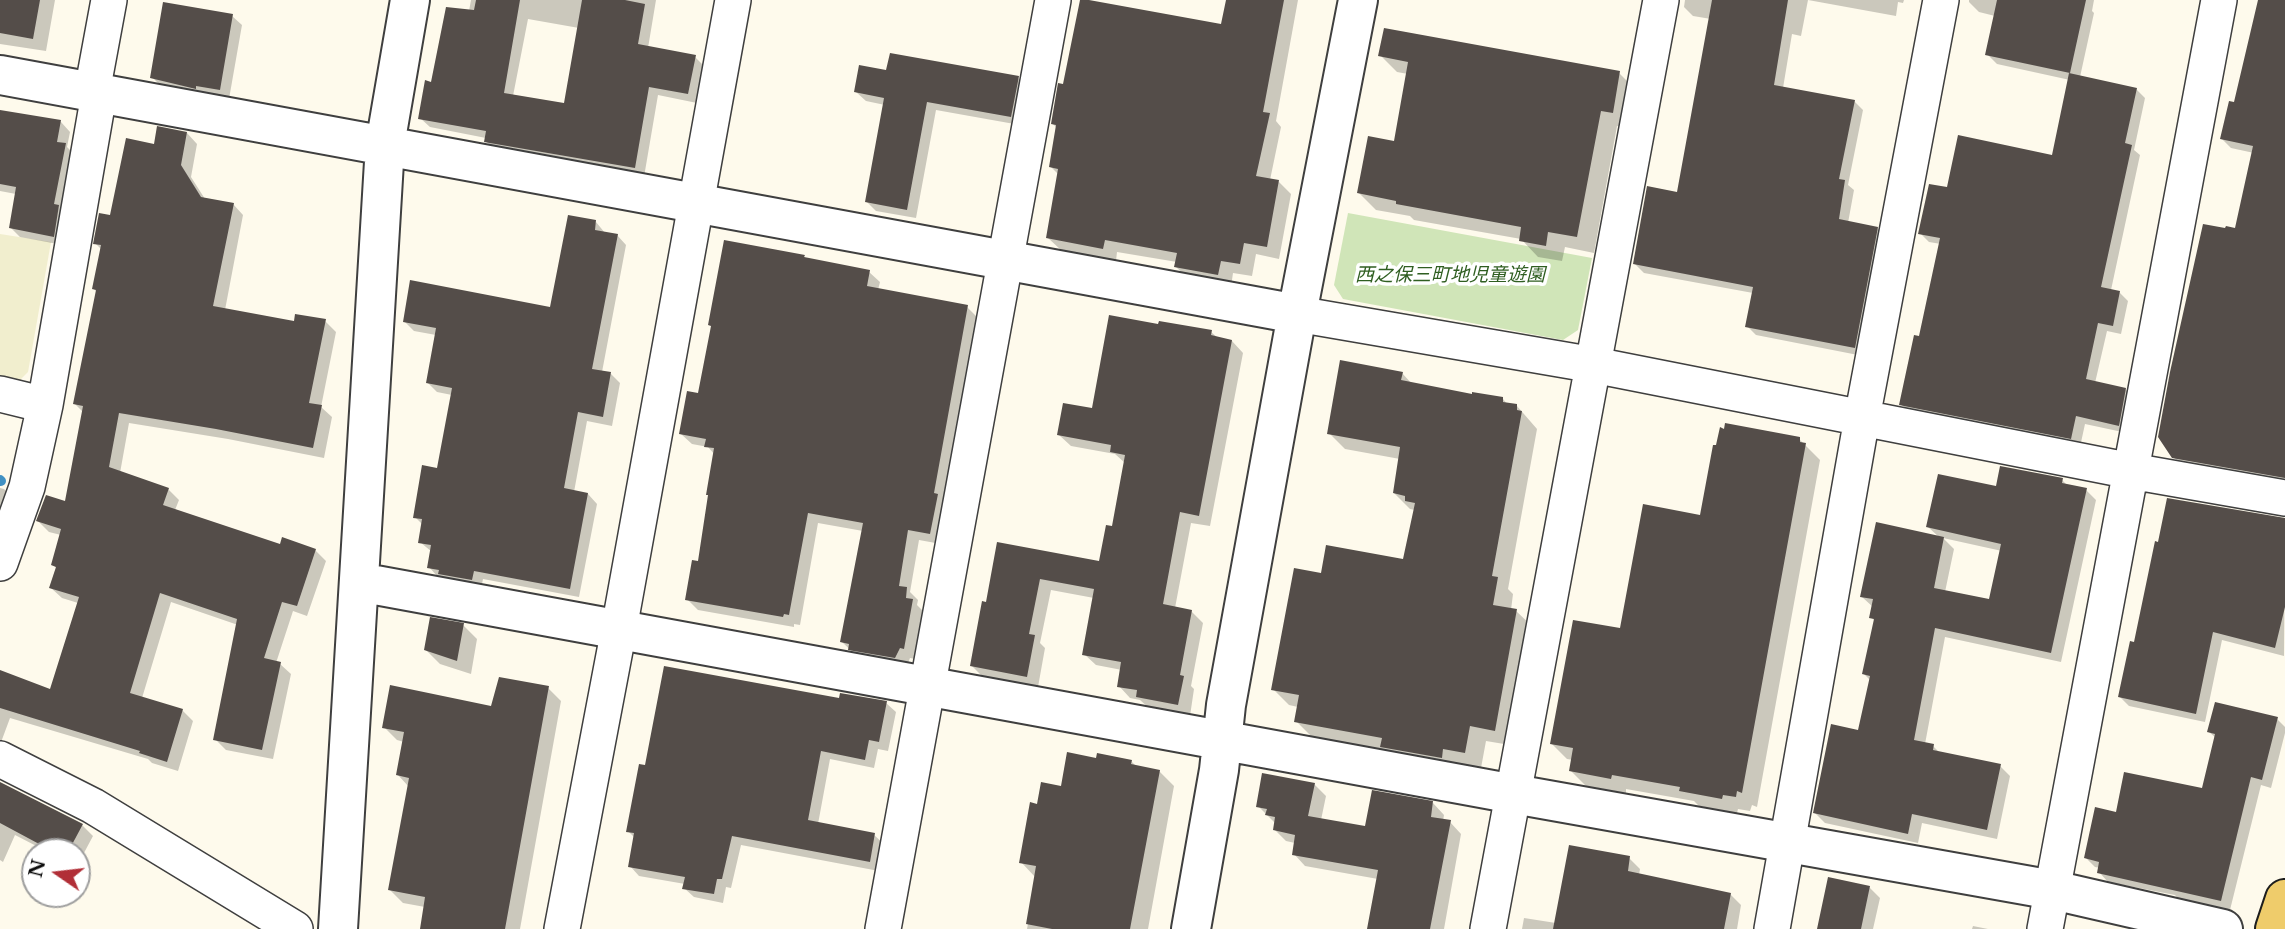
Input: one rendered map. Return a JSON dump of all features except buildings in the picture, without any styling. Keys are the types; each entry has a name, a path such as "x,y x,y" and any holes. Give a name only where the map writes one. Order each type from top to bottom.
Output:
{"main road":[{"path":"2276,929 2285,899"}],"street":[{"path":"0,563 27,487 45,405 108,0"},
{"path":"338,929 385,145 410,0"},
{"path":"562,929 733,0"},
{"path":"883,929 1053,0"},
{"path":"1191,929 1219,770 1226,705 1297,314 1358,0"},
{"path":"1488,929 1661,0"},
{"path":"1772,929 1862,418 1941,0"},
{"path":"2045,929 2219,0"},
{"path":"0,75 1005,261 1594,365 2131,471 2285,498"},
{"path":"0,394 45,405"},
{"path":"359,582 2053,890 2223,929"},
{"path":"0,759 93,806 295,929"}],"shaded area":[{"path":"0,234 51,242 28,372 17,383 0,379"}],"green space":[{"name":"西之保三町地児童遊園","path":"1348,213 1592,258 1578,330 1563,340 1343,299 1334,285"}]}
